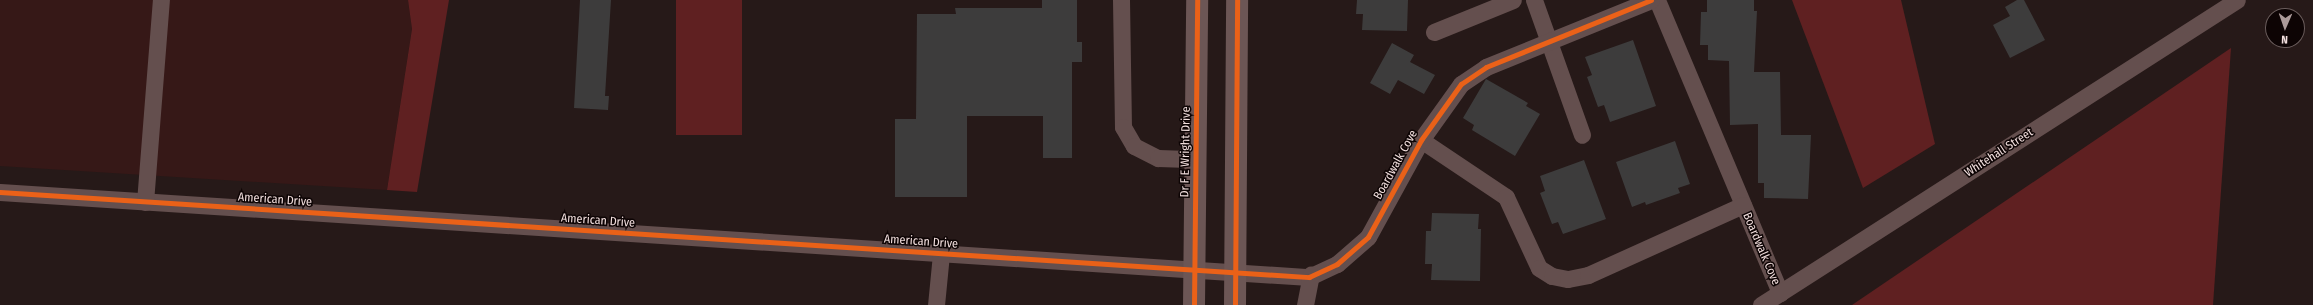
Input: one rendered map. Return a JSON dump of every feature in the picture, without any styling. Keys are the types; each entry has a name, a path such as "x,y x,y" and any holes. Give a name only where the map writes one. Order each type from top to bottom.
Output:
{"highway":[{"name":"Dr F E Wright Drive","path":"1194,305 1197,0"},
{"path":"1235,305 1237,0"}],"street":[{"path":"145,202 161,0"},
{"path":"1120,0 1123,127 1134,146 1158,158 1196,159"},
{"path":"1434,32 1513,0"},
{"path":"1534,0 1582,135"},
{"name":"Boardwalk Cove","path":"1195,270 1311,276 1337,264 1368,237 1421,140 1461,84 1486,67 1651,0"},
{"name":"Boardwalk Cove","path":"1657,0 1780,293"},
{"name":"Whitehall Street","path":"1760,305 2238,0"},
{"name":"Boardwalk Cove","path":"1421,140 1506,197 1539,268 1552,276 1568,279 1588,275 1743,205"},
{"name":"American Drive","path":"0,192 1195,270"},
{"path":"936,305 941,254"},
{"path":"1305,305 1311,276"}],"shaded area":[{"path":"0,0 408,0 412,29 387,190 0,166"},
{"path":"408,0 449,0 417,192 387,190 412,29"},
{"path":"676,0 742,0 742,135 676,135"},
{"path":"1792,0 1901,0 1935,144 1863,188"},
{"path":"2231,48 2213,305 1852,305"}],"building":[{"path":"580,0 611,0 605,96 609,96 608,110 574,108"},
{"path":"1042,0 1077,0 1077,42 1082,42 1082,62 1072,62 1072,158 1043,158 1043,116 967,116 967,197 895,197 895,119 916,119 917,14 956,14 955,8 1042,8"},
{"path":"1357,0 1408,0 1407,31 1362,30 1363,14 1356,14"},
{"path":"1707,0 1754,0 1754,11 1757,11 1754,72 1780,72 1781,135 1811,135 1808,199 1764,198 1764,183 1758,183 1758,124 1730,125 1729,61 1708,60 1708,45 1700,45 1701,12 1707,12"},
{"path":"2017,0 2024,0 2045,40 2010,58 1993,25 2010,16 2005,7"},
{"path":"1633,40 1656,106 1610,122 1604,105 1598,107 1587,77 1592,75 1585,57"},
{"path":"1392,43 1414,55 1410,62 1435,75 1424,94 1398,80 1390,94 1370,83"},
{"path":"1486,79 1528,103 1526,106 1540,114 1515,156 1472,130 1474,125 1463,118"},
{"path":"1675,141 1690,184 1678,188 1680,193 1646,205 1645,202 1632,207 1616,162"},
{"path":"1584,160 1606,219 1563,234 1558,222 1552,224 1540,193 1545,191 1540,176"},
{"path":"1432,213 1479,214 1478,229 1481,229 1480,281 1431,280 1432,264 1425,264 1426,231 1431,231"}],"cycle path":[{"path":"1194,305 1197,0"},
{"path":"1235,305 1237,0"},
{"path":"0,192 1309,277 1337,264 1368,237 1421,140 1461,84 1486,67 1651,0"}]}
